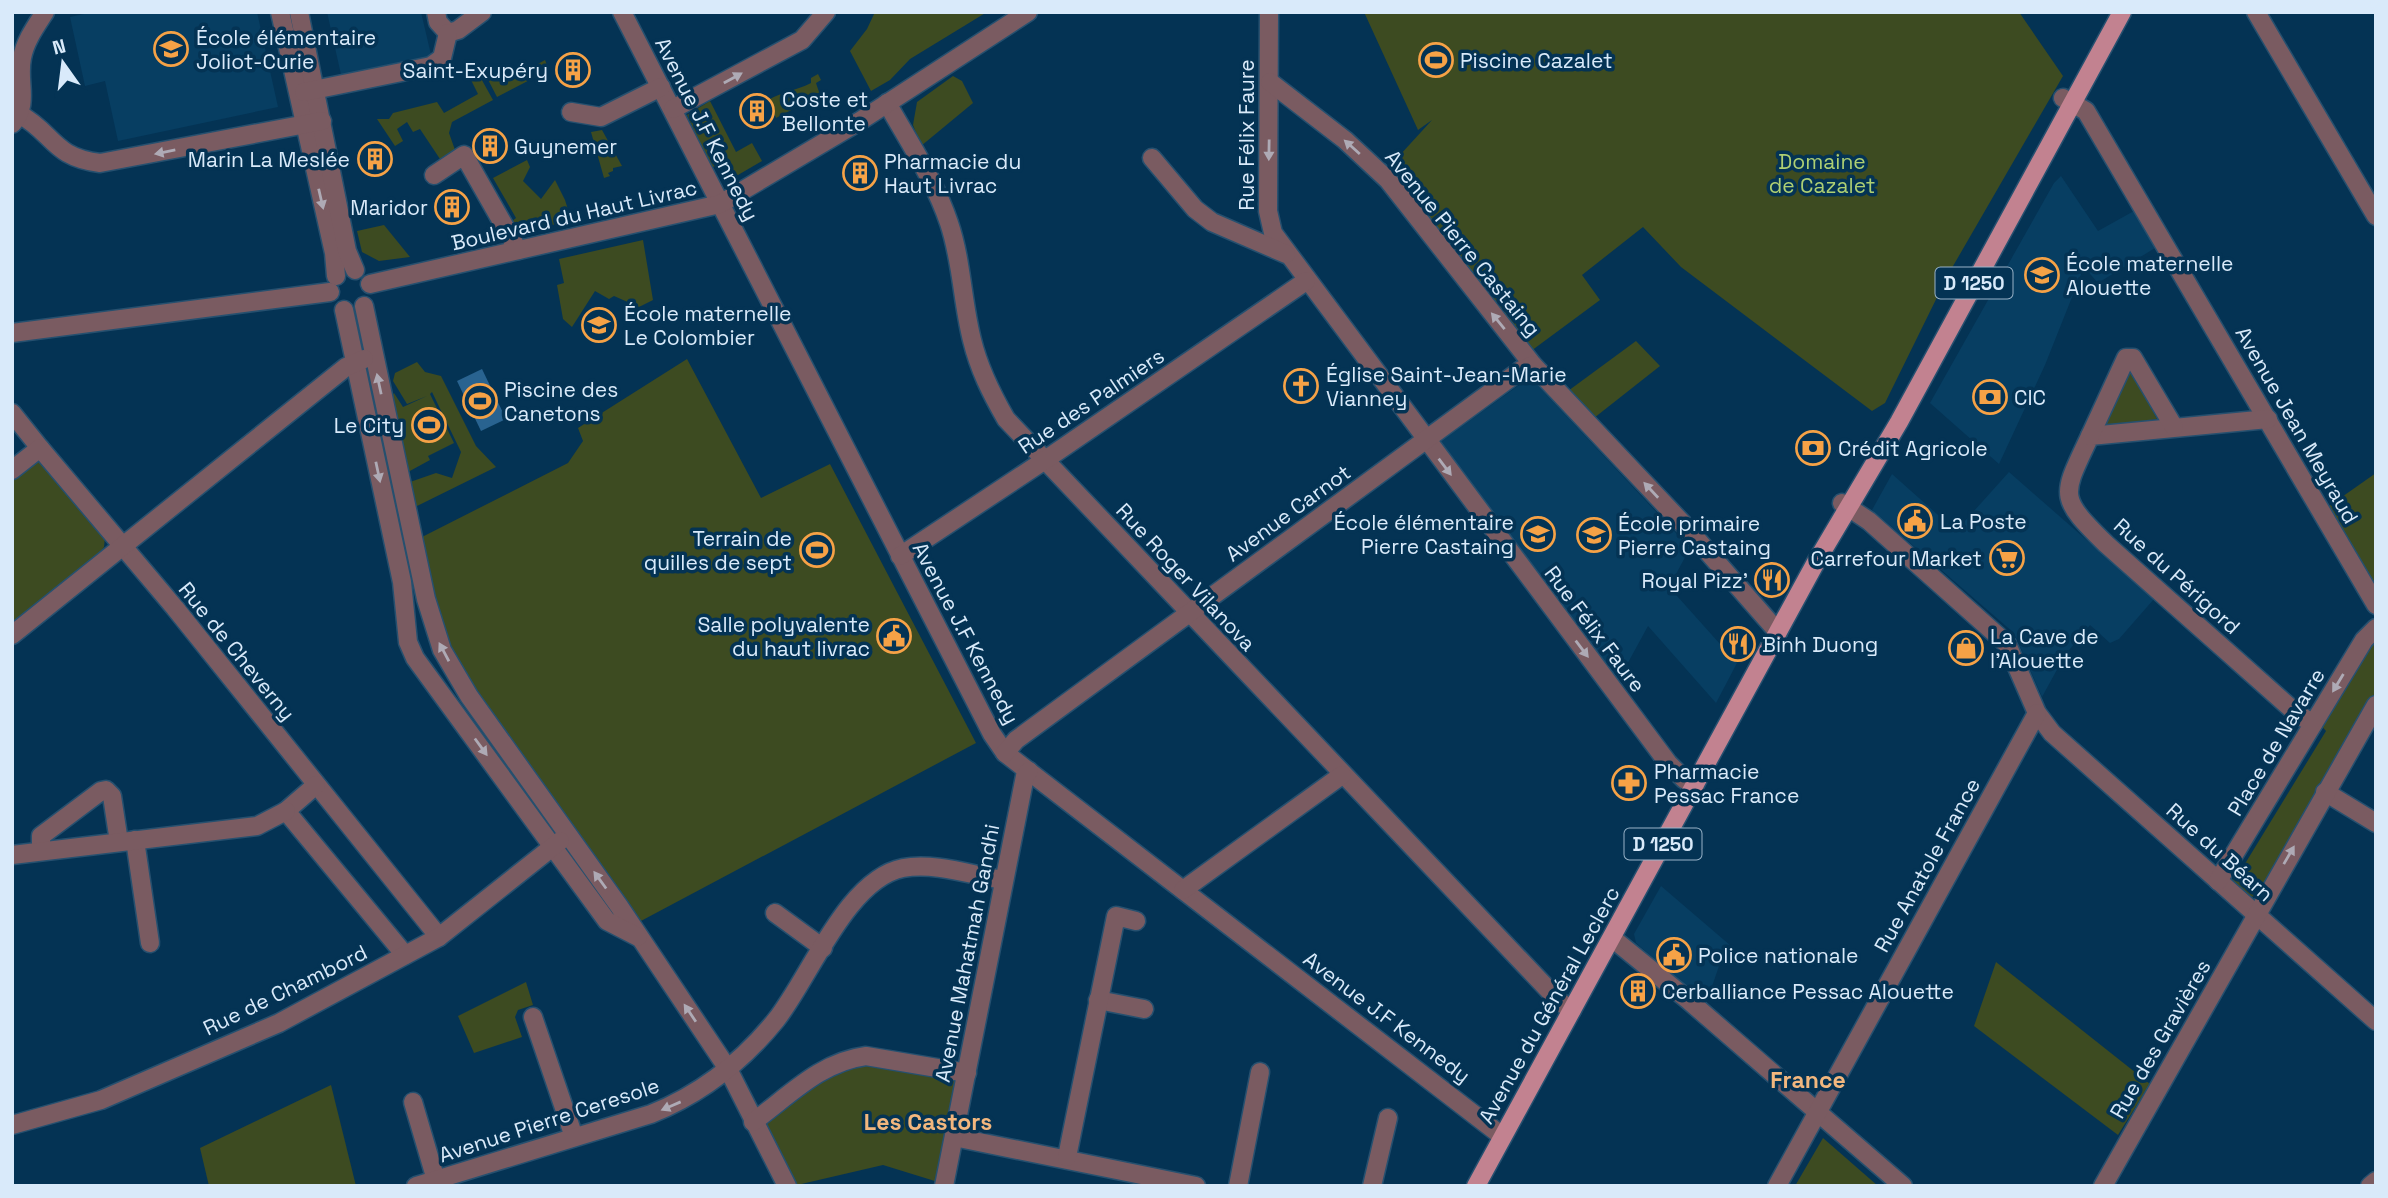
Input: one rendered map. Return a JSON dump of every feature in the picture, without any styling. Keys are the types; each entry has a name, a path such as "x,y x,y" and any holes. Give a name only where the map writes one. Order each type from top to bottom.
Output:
{"main road":[{"name":"Avenue du Général Leclerc","path":"2068,101 2109,12"},
{"name":"Avenue du Général Leclerc","path":"1475,1186 2068,101 2122,12"}],"street":[{"path":"45,12 21,59 23,99 16,119 72,157 100,163 322,121"},
{"path":"280,12 306,92 322,121 347,251 355,270"},
{"path":"299,12 306,92 304,124 334,253 334,303 344,310 405,603 408,642 436,691 452,708 607,921 638,937"},
{"path":"436,12 438,22 448,33"},
{"path":"448,33 457,30 482,12"},
{"name":"Avenue J.F Kennedy","path":"622,12 992,734 1005,753 1502,1136"},
{"path":"673,109 802,40 826,12"},
{"name":"Boulevard du Haut Livrac","path":"370,284 720,204 887,103 1028,12"},
{"name":"Rue Félix Faure","path":"1269,12 1268,211 1273,233 1425,441 1668,762 1684,779 1695,785"},
{"path":"2256,12 2373,204"},
{"path":"306,92 431,66 442,58 448,33"},
{"name":"Avenue Pierre Castaing","path":"1270,82 1345,140 1388,180 1533,365 1686,527 1778,632"},
{"path":"571,112 601,117 661,87"},
{"name":"Avenue Jean Meyraud","path":"2068,101 2086,111 2376,605"},
{"name":"Rue Roger Vilanova","path":"887,103 936,190 949,224 962,276 971,338 989,390 1006,419 1342,775 1560,1002 1572,1010"},
{"path":"434,175 464,155 518,250"},
{"path":"1152,158 1195,209 1213,222 1286,254"},
{"path":"12,333 333,284 348,270 365,275 370,284 370,296 364,306 373,357 426,599 442,650 469,696 728,1069 787,1186"},
{"name":"Rue des Palmiers","path":"900,556 1306,281"},
{"path":"344,310 364,306"},
{"path":"12,635 354,361 373,357"},
{"name":"Rue du Périgord","path":"2174,427 2133,358 2126,358 2068,485 2068,498 2076,514 2295,712 2313,724"},
{"name":"Avenue Carnot","path":"1005,753 1016,740 1521,370 1533,365"},
{"name":"Rue de Cheverny","path":"12,413 439,937"},
{"path":"2090,436 2268,419"},
{"path":"12,470 40,448"},
{"name":"Rue du Béarn","path":"1846,505 1870,521 2007,644 2037,713 2052,733 2376,1021"},
{"path":"405,603 426,599"},
{"name":"Place de Navarre","path":"2218,881 2364,640 2376,628"},
{"path":"452,708 469,696"},
{"path":"2257,915 2376,705"},
{"name":"Rue Anatole France","path":"1777,1186 2037,713"},
{"name":"Avenue Mahatmah Gandhi","path":"944,1186 1003,880 1025,776 1029,771"},
{"path":"1183,890 1342,775"},
{"path":"12,855 257,826 286,811 316,785"},
{"path":"41,851 41,836 101,790 106,790 112,796 127,841 150,943"},
{"path":"2325,792 2376,823"},
{"path":"286,811 405,956"},
{"name":"Rue de Chambord","path":"12,1125 114,1095 279,1023 439,937 567,835"},
{"name":"Avenue Pierre Ceresole","path":"416,1186 688,1099 728,1069 776,1019 861,894 874,882 895,870 934,868 1003,880"},
{"path":"775,914 823,948"},
{"name":"Rue des Gravières","path":"2103,1186 2257,915"},
{"path":"1067,1157 1116,916 1136,920"},
{"path":"1612,938 1903,1186"},
{"path":"1098,1000 1144,1009"},
{"path":"533,1017 574,1137"},
{"path":"753,1122 822,1069 853,1058 866,1056 967,1073"},
{"path":"1238,1186 1260,1072"},
{"path":"413,1102 436,1180"},
{"path":"1373,1186 1388,1118"},
{"path":"954,1137 1067,1157 1196,1186"},
{"path":"2370,1186 2376,1181"}],"shaded area":[{"name":"École élémentaire Joliot-Curie","path":"93,12 257,12 278,107 118,141 105,81 85,86 70,17"},
{"path":"327,12 421,12 432,59 342,79"},
{"name":"École maternelle Alouette","path":"2061,176 2098,231 2134,211 2155,248 2098,283 2084,267 2045,365 1999,464 1930,403 2054,183"},
{"path":"482,369 506,419 481,431 457,381"},
{"name":"École primaire Pierre Castaing","path":"1530,377 1690,548 1669,587 1737,663 1716,703 1648,626 1618,681 1440,442"},
{"path":"2009,472 2154,599 2119,639 2110,643 2090,625 2065,655 2042,697 2014,633 1872,510 1892,474 1956,531"},
{"path":"1661,886 1731,946 1719,966 1706,1004 1636,943 1634,934"}],"green space":[{"path":"875,12 987,12 910,59 890,80 871,91 850,51 867,29"},
{"name":"Domaine de Cazalet","path":"1364,12 2019,12 2063,76 1949,273 1885,403 1872,411 1681,267 1643,227 1582,275 1600,300 1531,351 1389,167 1432,120 1418,130"},
{"path":"545,60 549,70 497,97 483,70 499,65 507,81"},
{"path":"478,73 493,100 452,122 449,133 455,150 440,159 420,129 413,132 407,122 397,129 403,141 395,146 377,119 389,119 393,113 437,102 444,113 478,94 470,78"},
{"path":"818,74 821,80 816,83 820,95 776,118 768,100 811,83 811,78"},
{"path":"953,76 962,81 973,103 921,146 913,125 917,102"},
{"path":"710,101 736,152 752,143 762,161 738,175 711,166 687,115"},
{"path":"602,130 622,166 613,168 613,171 608,173 610,176 604,178 591,132"},
{"path":"527,160 530,167 523,181 541,199 555,180 571,219 531,229 517,227 511,222 516,218 493,178"},
{"path":"384,225 410,257 379,261 362,252 357,231"},
{"path":"643,240 653,300 639,307 614,296 609,299 595,291 572,327 563,319 557,285 564,283 559,259"},
{"path":"1636,341 1660,366 1594,418 1568,391"},
{"path":"687,359 761,498 830,464 976,743 639,922 451,653 435,603 422,537 568,463 583,441 578,428"},
{"path":"417,362 425,372 441,376 476,446 496,467 415,507 410,482 436,473 452,478 461,452 432,392 430,394 454,443 428,456 430,460 408,472 391,397 394,393 403,407 427,396 407,404 393,381 395,373"},
{"path":"2130,368 2157,419 2107,427 2104,423"},
{"path":"34,461 46,463 105,537 104,547 99,554 12,623 12,476"},
{"path":"2376,473 2376,586 2329,506"},
{"path":"2376,637 2376,698 2267,884 2256,896 2249,897 2233,881 2234,866 2243,867 2326,731 2319,723"},
{"path":"1996,962 2150,1084 2118,1135 1974,1026"},
{"path":"526,982 533,1005 518,1010 515,1017 522,1037 474,1053 458,1016"},
{"path":"867,1058 960,1074 938,1182 883,1165 797,1185 760,1119 824,1074"},
{"path":"331,1085 356,1186 209,1186 200,1148"},
{"path":"1823,1138 1878,1186 1795,1186"}],"place":[{"name":"École élémentaire Joliot-Curie","path":"171,49"},
{"name":"Piscine Cazalet","path":"1436,60"},
{"name":"Saint-Exupéry","path":"573,70"},
{"name":"Coste et Bellonte","path":"757,111"},
{"name":"Guynemer","path":"490,146"},
{"name":"Marin La Meslée","path":"375,159"},
{"name":"Pharmacie du Haut Livrac","path":"860,173"},
{"name":"Maridor","path":"452,207"},
{"name":"École maternelle Alouette","path":"2042,275"},
{"name":"École maternelle Le Colombier","path":"599,325"},
{"name":"Église Saint-Jean-Marie Vianney","path":"1301,386"},
{"name":"CIC","path":"1990,397"},
{"name":"Piscine des Canetons","path":"480,401"},
{"name":"Le City","path":"429,425"},
{"name":"Crédit Agricole","path":"1813,448"},
{"name":"La Poste","path":"1915,521"},
{"name":"École élémentaire Pierre Castaing","path":"1538,534"},
{"name":"École primaire Pierre Castaing","path":"1594,535"},
{"name":"Terrain de quilles de sept","path":"817,550"},
{"name":"Carrefour Market","path":"2007,558"},
{"name":"Royal Pizz'","path":"1772,580"},
{"name":"Salle polyvalente du haut livrac","path":"894,636"},
{"name":"Binh Duong","path":"1738,644"},
{"name":"La Cave de l'Alouette","path":"1966,648"},
{"name":"Pharmacie Pessac France","path":"1629,783"},
{"name":"Police nationale","path":"1674,955"},
{"name":"Cerballiance Pessac Alouette","path":"1638,991"}],"district":[{"name":"France","path":"1808,1080"},
{"name":"Les Castors","path":"928,1122"}]}
